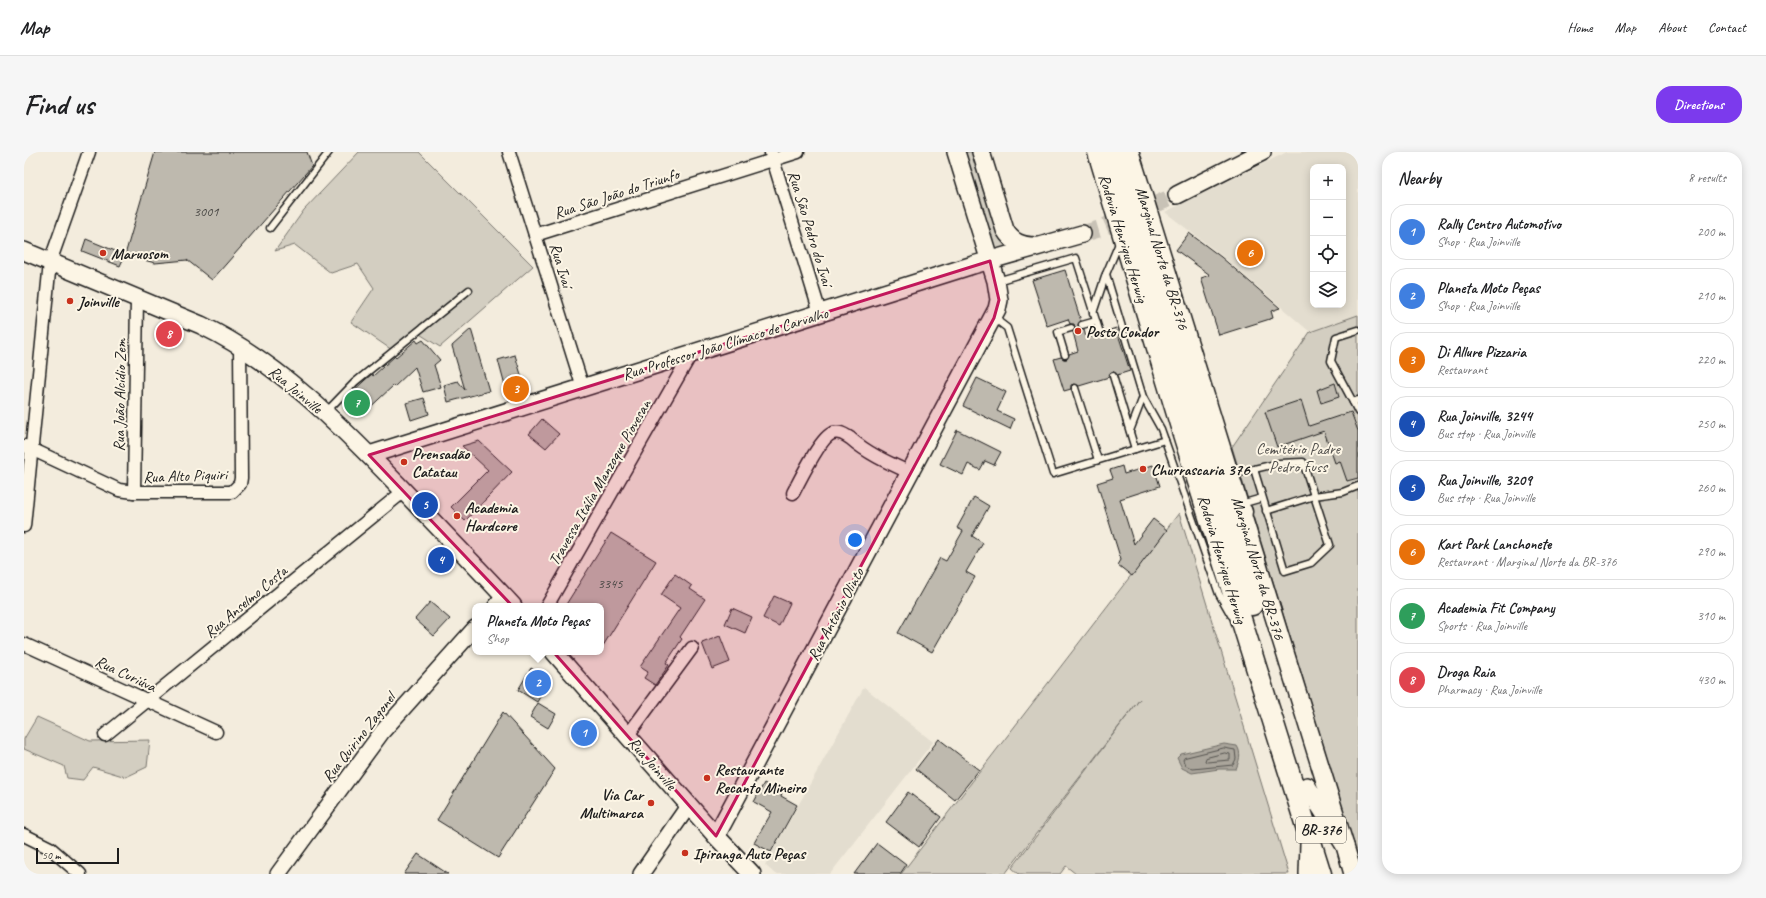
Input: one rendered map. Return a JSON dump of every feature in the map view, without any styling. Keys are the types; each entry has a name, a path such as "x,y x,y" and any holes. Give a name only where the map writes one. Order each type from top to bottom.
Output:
{"highway":[{"name":"Rodovia Henrique Herwig","path":"1098,152 1321,874"},
{"name":"Rodovia Henrique Herwig","path":"1113,152 1335,874"},
{"path":"1233,544 1237,518 1241,508"}],"main road":[{"name":"Rua Antônio Olinto","path":"716,836 994,318 999,300 996,281 956,152"},
{"path":"982,152 1005,230 1009,237 1014,242 1022,245 1041,246"},
{"name":"Marginal Norte da BR-376","path":"1130,152 1353,874"},
{"path":"1177,195 1262,152"},
{"name":"Rua Professor João Clímaco de Carvalho","path":"369,455 990,260 1082,234"},
{"name":"Rua Joinville","path":"24,251 201,325 240,346 279,373 325,413 369,455 404,491 504,603"},
{"name":"Rua Joinville","path":"557,655 716,836 752,874"},
{"name":"Marginal Norte da BR-376","path":"1307,786 1345,846"},
{"name":"BR-376","path":"1308,874 1309,834"}],"street":[{"path":"24,526 28,447 50,262 89,152"},
{"name":"Rua Ivaí","path":"509,152 583,388"},
{"name":"Rua São João do Triunfo","path":"535,235 772,156 798,152"},
{"name":"Rua São Pedro do Ivaí","path":"772,156 820,313"},
{"name":"Rua João Alcídio Zem","path":"134,492 137,299"},
{"name":"Rua Alto Piquiri","path":"28,447 112,487 134,492 232,492 240,484 240,346"},
{"name":"Travessa Itália Manzoque Piovesan","path":"549,603 691,354"},
{"path":"793,493 821,444 828,435 834,432 840,432 846,435 860,447 873,455 911,472"},
{"name":"Rua Anselmo Costa","path":"105,736 404,491"},
{"name":"Rua Quirino Zagonel","path":"278,874 382,732 472,631"},
{"name":"Rua Curiúva","path":"24,644 216,732"},
{"path":"628,735 692,648"},
{"path":"641,874 689,805"},
{"path":"24,835 50,848 80,874"}],"lane":[{"path":"270,228 329,152"},
{"path":"1094,313 1106,274 1123,232"},
{"path":"996,281 1076,258 1100,333"},
{"path":"1106,274 1143,397 1153,412 1165,440 1219,594 1251,651"},
{"path":"325,413 355,382 469,290"},
{"path":"994,318 1007,328 1053,474 1165,440"},
{"path":"1082,325 1096,321"},
{"path":"1065,355 1058,332 1071,328"},
{"path":"1358,330 1336,337 1331,361 1356,401 1358,412"},
{"path":"1113,376 1135,448"},
{"path":"1075,388 1098,460"},
{"path":"1130,430 1143,397"},
{"path":"1230,476 1254,469 1262,467 1303,462 1330,545 1311,563 1285,571 1254,469"},
{"path":"1266,511 1314,496 1343,492 1358,486"},
{"path":"1241,508 1262,498"}],"highlighted area":[{"path":"990,261 996,281 999,300 994,318 716,836 519,613 369,455"}],"shaded area":[{"path":"1287,152 1358,152 1358,315 1310,332 1222,256 1165,212"},
{"path":"864,687 933,742 830,874 775,874 765,865"}],"green space":[{"path":"359,152 419,152 533,266 440,347 415,331 392,350 351,322 374,288 358,264 331,273 295,245 275,251 304,210"},
{"path":"962,152 974,152 1015,250 998,250 994,248"},
{"name":"Cemitério Padre Pedro Fuss","path":"1358,315 1358,859 1232,447 1310,332"},
{"path":"1179,513 1289,874 1076,874 1066,866 1060,874 1019,874 1012,868 1140,699 1005,874 901,874"},
{"path":"37,717 90,741 150,740 147,767 126,777 93,767 83,780 67,778 64,766 24,749 24,739"}],"water":[{"path":"1224,744 1237,746 1239,749 1240,758 1236,769 1219,769 1192,773 1182,768 1177,758 1181,754"}],"building":[{"path":"155,152 307,152 312,166 212,280 187,260 155,263 125,255"},
{"path":"1189,233 1221,257 1280,308 1271,311 1273,318 1219,335 1201,278 1210,275 1176,250"},
{"name":"Maruosom","path":"86,239 125,255 120,266 82,251"},
{"name":"Posto Condor","path":"1065,270 1081,321 1078,324 1079,328 1084,329 1086,338 1096,335 1101,337 1104,336 1104,332 1116,328 1130,371 1117,375 1114,372 1111,372 1109,377 1079,386 1074,384 1071,385 1071,389 1064,391 1054,359 1061,357 1067,359 1069,354 1078,351 1073,332 1075,327 1074,324 1070,324 1068,319 1047,326 1032,280"},
{"path":"471,329 489,391 448,402 444,385 458,381 465,390 452,346"},
{"path":"416,340 418,343 423,340 440,360 434,365 441,387 423,392 415,367 364,413 348,396 372,374 373,376 395,356 396,357"},
{"path":"515,355 523,381 505,386 498,360"},
{"path":"977,378 1006,392 997,411 1014,419 1010,429 963,406"},
{"path":"1335,383 1339,397 1321,403 1317,390"},
{"path":"424,398 429,414 411,420 406,403"},
{"path":"1301,400 1309,426 1351,412 1358,431 1358,478 1347,481 1340,461 1335,463 1324,431 1277,447 1265,412"},
{"path":"542,419 559,434 546,448 529,434"},
{"path":"957,430 1001,452 994,465 985,461 980,470 968,464 963,475 940,464"},
{"path":"479,441 512,472 465,521 451,507 488,470 462,446"},
{"path":"1153,465 1160,486 1120,499 1134,544 1153,519 1167,530 1132,576 1118,565 1121,560 1097,483 1113,478 1110,470 1122,466 1124,474"},
{"path":"974,497 989,506 972,536 983,543 966,572 975,577 932,652 898,633 940,558 946,561 963,531 957,528"},
{"path":"611,533 656,561 604,644 604,603 567,603"},
{"path":"675,574 692,586 690,589 705,599 680,637 682,639 666,663 669,665 655,685 644,678 648,672 640,667 680,608 661,595"},
{"path":"774,596 790,603 779,626 763,618"},
{"path":"430,602 450,619 434,636 415,619"},
{"path":"732,608 752,617 745,633 725,624"},
{"path":"720,636 730,662 712,669 702,643"},
{"path":"531,668 550,680 537,702 518,690"},
{"path":"538,703 556,714 548,728 530,717"},
{"path":"503,712 555,769 498,858 437,820"},
{"path":"939,739 979,770 955,800 916,769"},
{"path":"764,783 782,793 781,796 797,805 771,852 754,843 772,812 754,802"},
{"path":"908,792 941,817 919,847 886,822"},
{"path":"877,843 906,865 900,874 854,874"},
{"path":"418,854 448,874 404,874"}],"tunnel":[{"path":"1082,234 1099,229 1177,195"}],"place":[{"name":"Maruosom","path":"103,253"},
{"name":"Kart Park Lanchonete","path":"1250,253"},
{"name":"Joinville","path":"70,301"},
{"name":"Posto Condor","path":"1078,331"},
{"name":"Droga Raia","path":"169,334"},
{"name":"Di Allure Pizzaria","path":"516,389"},
{"name":"Academia Fit Company","path":"357,403"},
{"name":"Prensadão Catatau","path":"404,462"},
{"name":"Churrascaria 376","path":"1143,469"},
{"name":"Rua Joinville, 3209","path":"425,505"},
{"name":"Academia Hardcore","path":"457,516"},
{"name":"Rua Joinville, 3244","path":"441,560"},
{"name":"Planeta Moto Peças","path":"538,683"},
{"name":"Rally Centro Automotivo","path":"584,733"},
{"name":"Restaurante Recanto Mineiro","path":"707,778"},
{"name":"Via Car Multimarca","path":"651,803"},
{"name":"Ipiranga Auto Peças","path":"685,853"}]}
